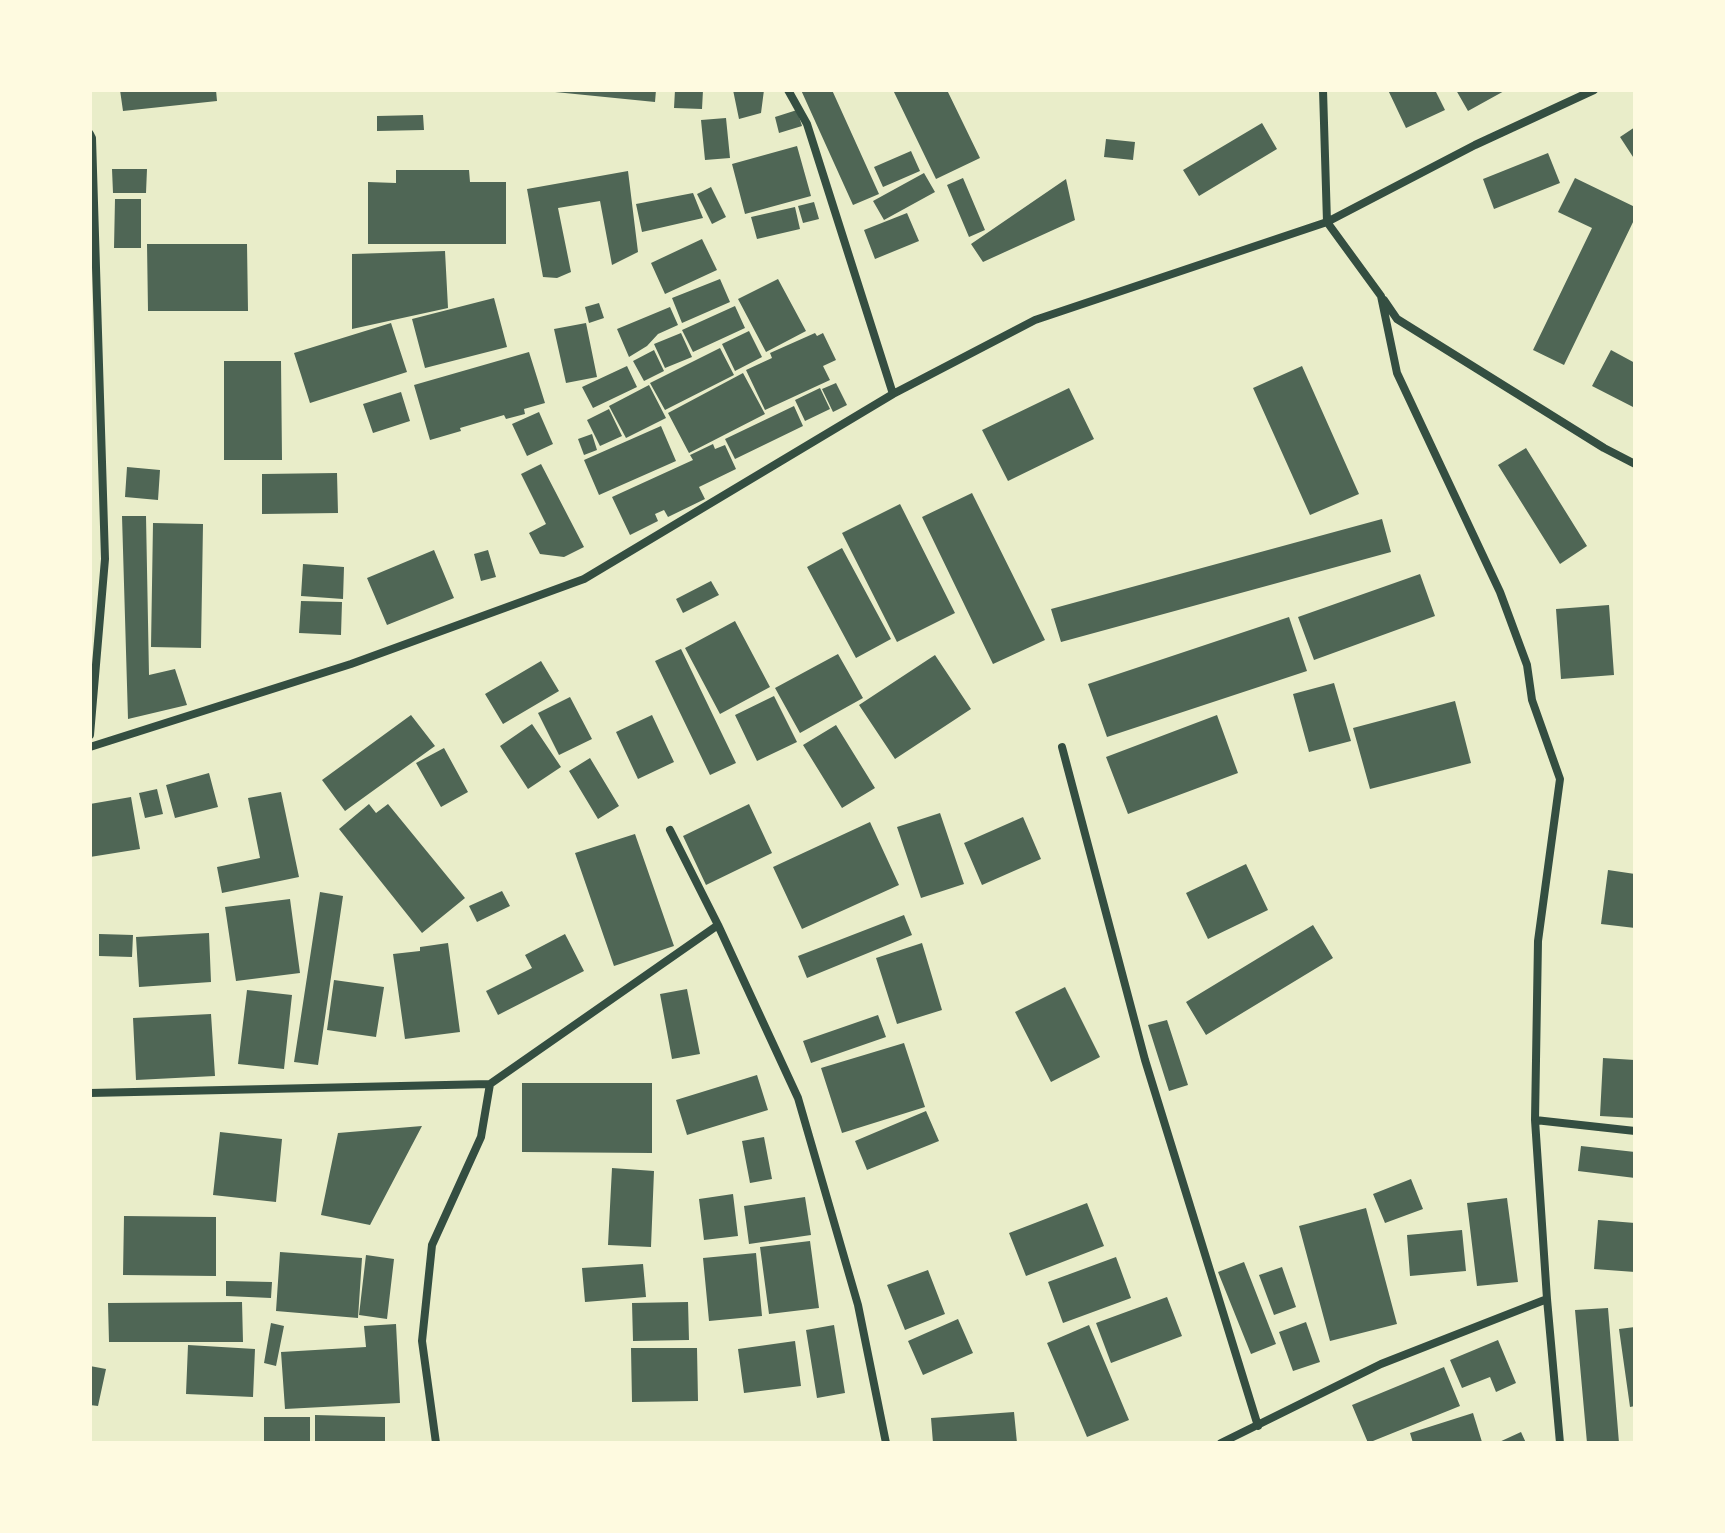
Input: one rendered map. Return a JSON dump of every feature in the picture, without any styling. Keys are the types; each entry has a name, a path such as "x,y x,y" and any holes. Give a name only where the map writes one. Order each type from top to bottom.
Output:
{"street":[{"path":"788,90 807,124 893,394"},
{"path":"1323,90 1327,222 1397,319 1604,448 1635,464"},
{"path":"90,747 351,664 584,579 893,394 1035,320 1327,222 1475,145 1594,90"},
{"path":"90,134 105,559 90,735"},
{"path":"1381,296 1397,373 1500,592 1527,665 1532,700 1560,779 1538,941 1535,1120 1560,1443"},
{"path":"1062,747 1145,1060 1258,1426"},
{"path":"670,830 798,1098 858,1305 886,1443"},
{"path":"90,1093 490,1084 718,925"},
{"path":"436,1443 422,1341 432,1245 481,1137 490,1084"},
{"path":"1535,1120 1635,1131"},
{"path":"1221,1443 1381,1364 1547,1299"}],"building":[{"path":"120,90 216,90 217,101 123,111"},
{"path":"555,90 656,90 655,102"},
{"path":"675,90 703,90 702,109 674,108"},
{"path":"733,90 764,90 761,113 739,119"},
{"path":"801,90 832,90 879,194 853,205"},
{"path":"893,90 947,90 980,158 936,179"},
{"path":"1388,90 1435,90 1445,110 1406,128"},
{"path":"1456,90 1506,90 1468,111"},
{"path":"797,110 802,126 779,133 775,117"},
{"path":"423,115 424,130 377,131 377,116"},
{"path":"726,118 730,158 705,160 701,120"},
{"path":"1262,123 1277,149 1199,196 1183,170"},
{"path":"1635,127 1635,160 1620,137"},
{"path":"1106,139 1135,142 1133,160 1104,157"},
{"path":"797,146 811,196 745,214 732,164"},
{"path":"911,151 920,171 883,187 874,167"},
{"path":"1548,153 1560,183 1494,209 1483,179"},
{"path":"112,169 147,169 146,193 113,193"},
{"path":"396,170 469,170 470,182 506,182 506,244 368,244 368,182 396,183"},
{"path":"628,171 638,252 612,265 600,201 558,208 571,272 557,278 543,277 527,189"},
{"path":"924,173 935,192 884,220 873,201"},
{"path":"963,178 985,230 969,237 947,185"},
{"path":"1575,178 1635,207 1635,218 1564,365 1533,350 1592,228 1558,212"},
{"path":"1066,179 1075,220 983,262 971,244"},
{"path":"711,187 726,217 712,224 697,194"},
{"path":"693,193 703,218 642,232 636,204"},
{"path":"115,199 141,199 141,248 114,248"},
{"path":"814,202 819,219 803,223 798,206"},
{"path":"795,207 800,229 757,239 751,217"},
{"path":"907,213 919,241 875,259 864,230"},
{"path":"702,239 717,270 665,294 651,263"},
{"path":"147,244 247,244 248,311 148,311"},
{"path":"445,251 448,308 352,329 352,254"},
{"path":"720,279 730,302 682,323 672,298"},
{"path":"778,279 806,331 766,352 738,299"},
{"path":"494,298 507,347 425,368 412,319"},
{"path":"599,303 604,318 589,323 585,307"},
{"path":"735,306 745,328 693,352 682,330"},
{"path":"670,307 678,325 658,334 647,346 629,357 617,329"},
{"path":"391,323 407,372 310,403 294,353"},
{"path":"586,323 597,377 566,383 554,329"},
{"path":"749,331 762,357 735,371 722,344"},
{"path":"681,333 692,357 665,368 654,344"},
{"path":"815,333 817,336 823,333 836,360 823,366 830,380 765,410 746,370 772,358 770,353"},
{"path":"720,348 734,375 665,410 650,383"},
{"path":"654,350 664,371 644,381 633,361"},
{"path":"1611,350 1635,363 1635,408 1592,386"},
{"path":"529,352 545,403 524,409 525,414 506,419 504,415 430,440 414,385"},
{"path":"224,361 281,361 282,460 224,460"},
{"path":"627,366 637,387 593,408 582,387"},
{"path":"1302,366 1359,494 1310,515 1253,388"},
{"path":"743,373 765,414 689,453 668,413"},
{"path":"836,383 847,405 833,412 822,389"},
{"path":"649,385 666,418 626,438 609,406"},
{"path":"820,388 830,409 805,421 795,400"},
{"path":"1069,388 1094,439 1008,481 982,430"},
{"path":"401,392 410,421 373,433 363,404"},
{"path":"794,406 803,426 735,459 725,439"},
{"path":"609,409 622,436 600,446 587,420"},
{"path":"539,412 553,444 527,456 512,424"},
{"path":"661,426 676,461 599,495 584,460"},
{"path":"592,434 597,450 584,455 578,439"},
{"path":"713,444 715,449 725,445 736,469 699,487 705,499 668,517 664,510 655,514 658,521 630,535 612,497 693,460 690,455"},
{"path":"1526,448 1587,546 1560,564 1498,465"},
{"path":"541,464 584,547 564,557 540,554 529,533 546,524 521,474"},
{"path":"127,467 160,470 158,500 125,497"},
{"path":"337,473 338,513 262,514 262,474"},
{"path":"972,493 1045,640 993,664 922,517"},
{"path":"900,504 955,613 897,642 842,533"},
{"path":"122,516 146,516 149,675 175,669 187,705 128,719"},
{"path":"1382,519 1391,552 1061,642 1051,609"},
{"path":"153,523 203,524 201,648 151,647"},
{"path":"842,548 891,639 856,658 807,567"},
{"path":"434,550 454,598 387,625 367,578"},
{"path":"488,550 496,577 481,581 474,554"},
{"path":"303,564 344,567 343,599 301,596"},
{"path":"1420,574 1435,616 1314,660 1298,617"},
{"path":"711,581 719,595 683,613 676,599"},
{"path":"301,601 342,602 341,635 299,633"},
{"path":"1609,605 1614,675 1561,679 1556,609"},
{"path":"1289,617 1307,671 1107,737 1088,684"},
{"path":"735,621 770,687 720,714 685,648"},
{"path":"681,649 736,763 710,775 655,661"},
{"path":"838,654 863,698 800,733 775,688"},
{"path":"935,655 971,709 895,759 859,705"},
{"path":"541,661 559,691 503,724 485,694"},
{"path":"1334,683 1351,741 1309,752 1293,694"},
{"path":"774,696 797,742 757,761 735,715"},
{"path":"570,697 592,739 559,755 538,713"},
{"path":"1455,701 1471,763 1370,789 1353,728"},
{"path":"411,715 435,746 345,811 322,780"},
{"path":"652,715 674,762 638,779 616,732"},
{"path":"1217,715 1238,773 1128,814 1106,757"},
{"path":"532,724 561,767 528,789 500,746"},
{"path":"836,725 875,788 842,808 803,745"},
{"path":"444,748 468,792 441,807 416,763"},
{"path":"590,758 619,806 598,819 569,771"},
{"path":"209,773 218,807 175,818 166,785"},
{"path":"157,789 163,814 145,818 139,793"},
{"path":"281,792 299,877 222,893 217,867 260,858 248,798"},
{"path":"131,797 140,849 90,857 90,804"},
{"path":"369,804 376,813 388,804 465,898 422,933 339,829"},
{"path":"749,804 772,853 706,885 683,836"},
{"path":"940,813 964,884 921,898 897,827"},
{"path":"1023,817 1041,859 982,885 964,843"},
{"path":"870,822 899,885 802,929 773,867"},
{"path":"635,834 674,946 614,966 575,853"},
{"path":"1246,864 1268,910 1208,939 1186,893"},
{"path":"1608,870 1635,874 1635,928 1601,924"},
{"path":"502,891 510,906 477,922 469,906"},
{"path":"320,892 343,896 318,1065 294,1062"},
{"path":"290,899 300,973 236,981 225,907"},
{"path":"904,915 912,935 807,978 798,956"},
{"path":"1313,925 1333,958 1206,1035 1186,1002"},
{"path":"209,933 211,982 139,987 136,937"},
{"path":"99,934 133,935 132,957 99,956"},
{"path":"565,934 584,971 498,1015 486,991 532,968 525,955"},
{"path":"448,943 460,1032 405,1039 393,954"},
{"path":"922,943 942,1010 897,1024 876,958"},
{"path":"334,980 384,987 376,1037 327,1030"},
{"path":"1065,987 1100,1057 1051,1082 1015,1012"},
{"path":"687,989 700,1054 672,1059 660,994"},
{"path":"247,990 292,995 284,1069 238,1064"},
{"path":"211,1014 215,1076 136,1080 133,1018"},
{"path":"878,1015 886,1037 811,1063 803,1041"},
{"path":"1167,1020 1188,1085 1169,1091 1148,1025"},
{"path":"904,1043 925,1107 842,1133 821,1068"},
{"path":"1603,1058 1635,1060 1635,1118 1600,1116"},
{"path":"757,1075 768,1110 687,1135 676,1100"},
{"path":"522,1083 652,1083 652,1153 522,1152"},
{"path":"926,1111 939,1141 867,1170 855,1141"},
{"path":"422,1126 370,1225 321,1215 338,1133"},
{"path":"220,1132 282,1139 276,1202 213,1195"},
{"path":"764,1137 772,1179 750,1183 742,1141"},
{"path":"1581,1146 1635,1152 1635,1178 1578,1171"},
{"path":"612,1168 654,1171 651,1247 608,1245"},
{"path":"1411,1179 1423,1209 1385,1223 1373,1194"},
{"path":"733,1194 738,1236 704,1240 699,1199"},
{"path":"805,1197 811,1235 749,1244 744,1206"},
{"path":"1507,1198 1518,1282 1477,1286 1467,1203"},
{"path":"1087,1203 1104,1246 1026,1276 1009,1233"},
{"path":"1366,1208 1397,1324 1330,1341 1299,1226"},
{"path":"124,1216 216,1217 216,1276 123,1275"},
{"path":"1598,1220 1635,1223 1635,1272 1594,1269"},
{"path":"1462,1230 1466,1271 1410,1276 1407,1235"},
{"path":"810,1241 819,1308 769,1314 760,1247"},
{"path":"280,1252 362,1258 358,1318 276,1311"},
{"path":"756,1253 762,1316 709,1321 703,1258"},
{"path":"366,1255 394,1259 387,1319 359,1315"},
{"path":"1116,1257 1131,1298 1063,1323 1048,1282"},
{"path":"1244,1262 1276,1344 1251,1354 1218,1272"},
{"path":"643,1264 646,1297 585,1302 582,1268"},
{"path":"1282,1267 1296,1307 1274,1315 1259,1275"},
{"path":"928,1270 945,1314 905,1330 887,1285"},
{"path":"226,1281 272,1282 271,1298 226,1296"},
{"path":"1167,1297 1182,1336 1111,1363 1096,1323"},
{"path":"242,1302 243,1342 109,1342 108,1303"},
{"path":"688,1302 689,1340 633,1341 632,1303"},
{"path":"1608,1308 1619,1443 1587,1443 1575,1310"},
{"path":"958,1319 973,1353 923,1375 908,1341"},
{"path":"1306,1322 1320,1362 1293,1371 1279,1332"},
{"path":"271,1323 284,1326 276,1366 264,1363"},
{"path":"396,1324 400,1403 285,1409 281,1352 366,1347 364,1326"},
{"path":"834,1325 845,1393 817,1398 806,1330"},
{"path":"1089,1325 1129,1420 1087,1437 1047,1343"},
{"path":"1635,1327 1635,1406 1630,1407 1619,1329"},
{"path":"1498,1340 1516,1383 1496,1392 1490,1377 1462,1388 1450,1360"},
{"path":"795,1341 801,1386 744,1393 738,1349"},
{"path":"188,1345 255,1349 253,1397 186,1394"},
{"path":"631,1348 697,1348 698,1401 632,1402"},
{"path":"90,1366 106,1369 98,1406 90,1405"},
{"path":"1444,1367 1460,1406 1368,1443 1352,1405"},
{"path":"1014,1412 1017,1443 933,1443 931,1418"},
{"path":"1473,1413 1482,1442 1413,1443 1410,1433"},
{"path":"315,1415 385,1417 385,1443 315,1443"},
{"path":"264,1417 310,1417 310,1443 264,1443"},
{"path":"1521,1432 1526,1443 1497,1443"}]}
